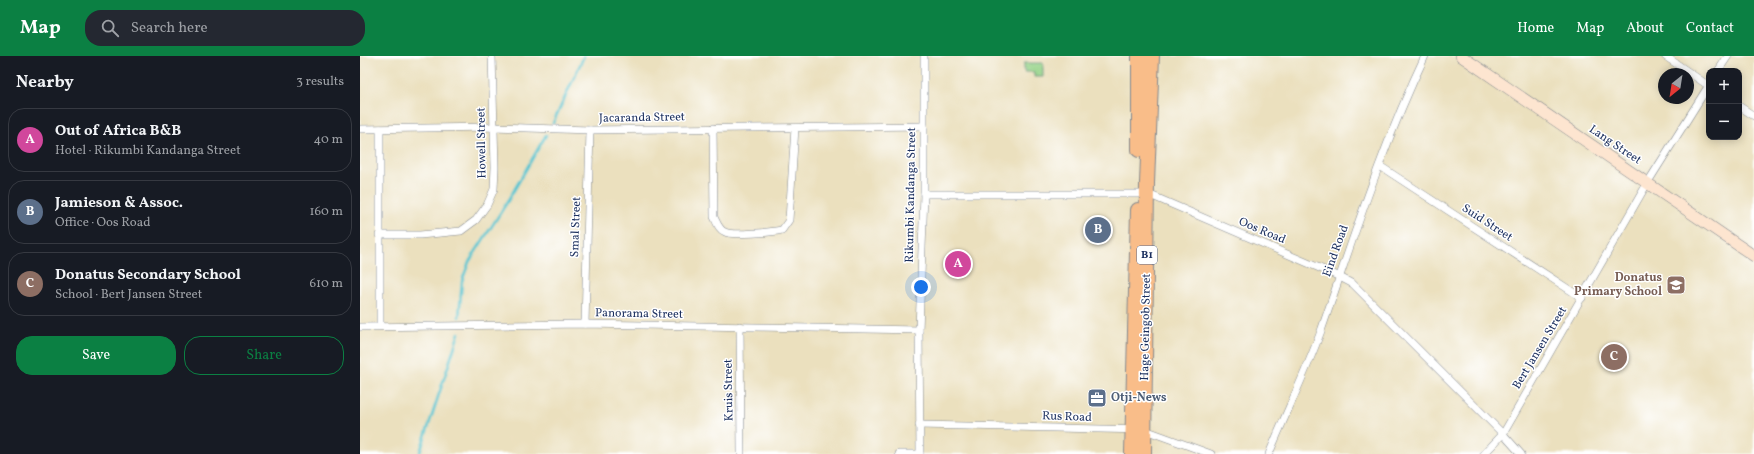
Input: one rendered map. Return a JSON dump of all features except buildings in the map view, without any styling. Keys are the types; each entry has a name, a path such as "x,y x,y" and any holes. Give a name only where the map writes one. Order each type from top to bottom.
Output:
{"highway":[{"name":"Hage Geingob Street","path":"1139,56 1143,194"},
{"name":"Hage Geingob Street","path":"1132,454 1138,430 1143,194 1152,56"},
{"name":"Hage Geingob Street","path":"1138,430 1144,454"}],"street":[{"name":"Howell Street","path":"379,235 420,235 461,231 476,220 487,205 494,188 495,167 492,56"},
{"name":"Rikumbi Kandanga Street","path":"920,454 919,330 924,194 924,56"},
{"name":"Eind Road","path":"1270,454 1320,332 1338,276 1412,84 1425,56"},
{"name":"Lang Street","path":"1461,56 1648,182 1754,256"},
{"path":"1665,56 1706,84"},
{"path":"1720,68 1728,56"},
{"name":"Bert Jansen Street","path":"1484,454 1503,434 1648,182 1706,91"},
{"path":"1742,108 1754,116"},
{"name":"Jacaranda Street","path":"360,129 494,127 590,130 924,126"},
{"path":"713,128 714,217 719,228 726,233 772,232 782,230 789,220 795,128"},
{"path":"380,129 380,326"},
{"name":"Smal Street","path":"585,324 590,130"},
{"name":"Suid Street","path":"1380,166 1582,298"},
{"name":"Oos Road","path":"924,194 1143,194 1338,276 1353,284 1366,296 1521,454"},
{"name":"Panorama Street","path":"360,327 585,324 919,330"},
{"name":"Kruis Street","path":"740,326 741,454"},
{"name":"Rus Road","path":"919,425 1138,430 1211,454"},
{"path":"899,454 920,454"}],"green space":[{"path":"1024,63 1043,63 1043,77 1034,77 1034,72 1024,72"}],"waterway":[{"path":"553,123 584,56"},
{"path":"459,317 462,281 469,262 506,204 546,135"},
{"path":"420,452 459,333"}],"place":[{"name":"Jamieson & Assoc.","path":"1098,230"},
{"name":"Out of Africa B&B","path":"958,264"},
{"name":"Donatus Primary School","path":"1676,285"},
{"name":"Donatus Secondary School","path":"1614,357"},
{"name":"Otji-News","path":"1097,398"}]}
